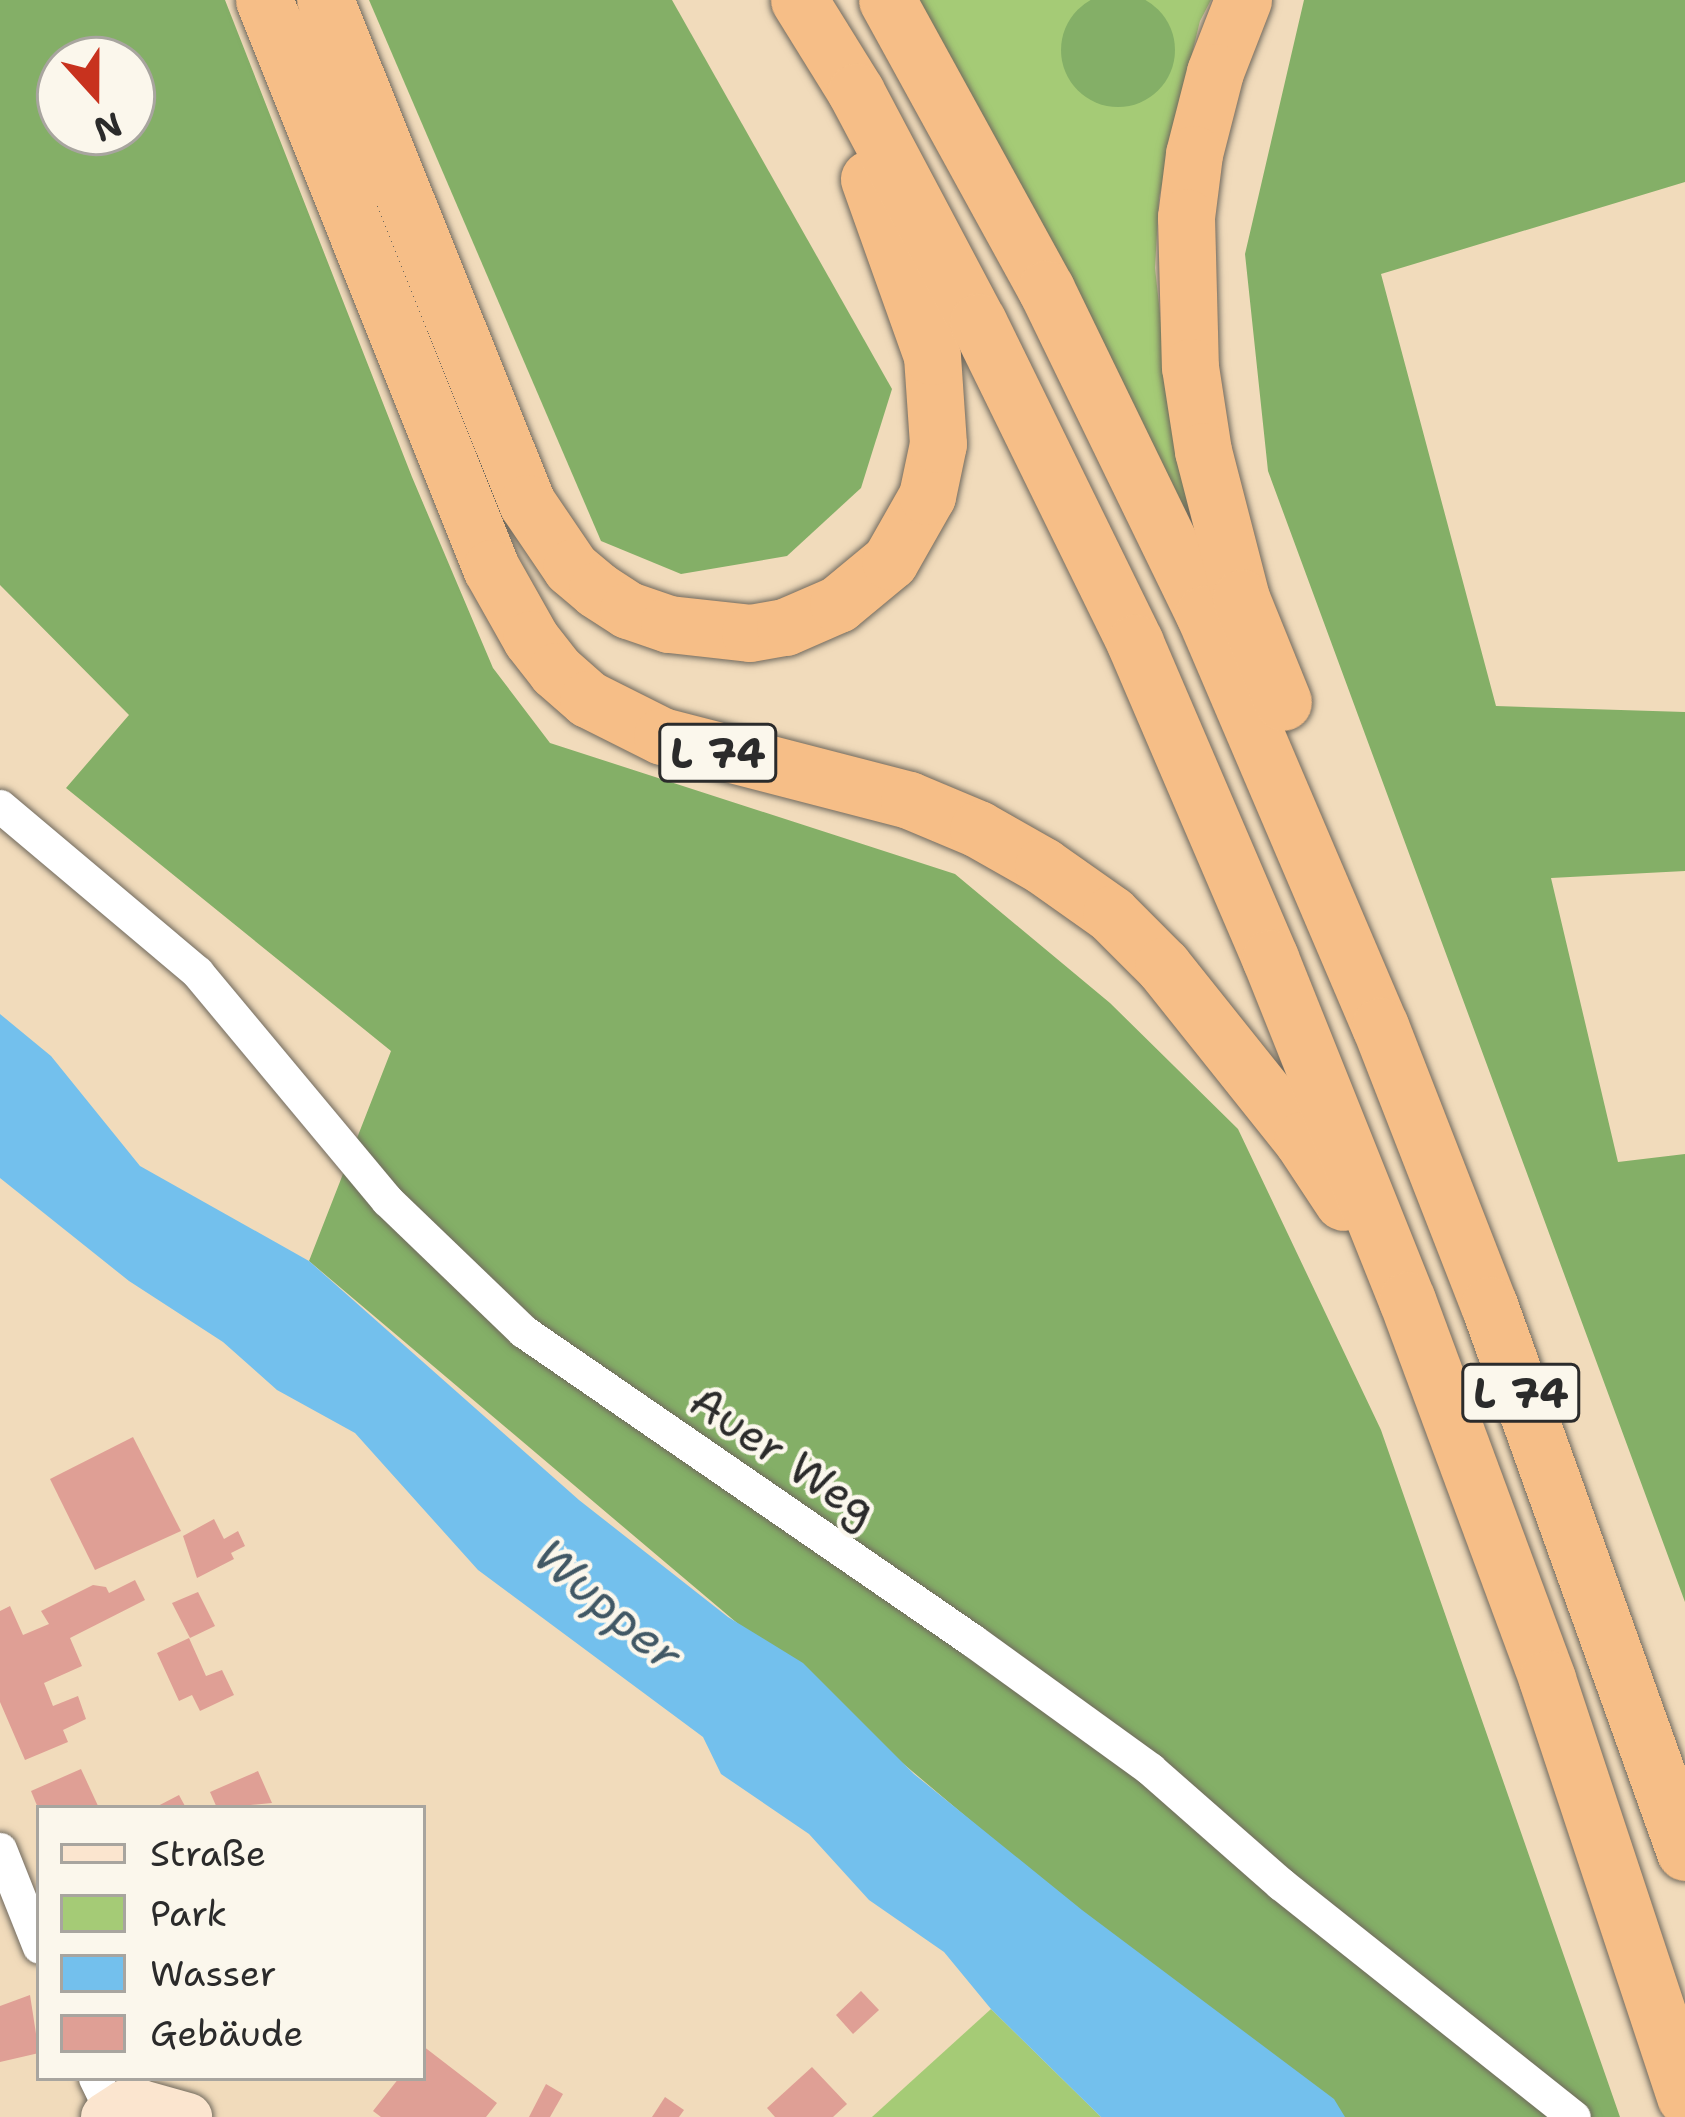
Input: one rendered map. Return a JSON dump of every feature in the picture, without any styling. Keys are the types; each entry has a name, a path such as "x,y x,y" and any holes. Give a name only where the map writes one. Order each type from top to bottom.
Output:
{"highway":[{"name":"L 74","path":"264,0 491,568 531,639 556,671 588,699 662,736 909,800 978,829 1111,914 1163,966 1302,1140 1407,1300"},
{"name":"L 74","path":"325,0 527,503 547,538 571,568 628,610 722,634 785,627 860,589 903,543 934,472 938,399 932,356 909,280 876,208 860,145 856,92"},
{"name":"L 74","path":"799,0 856,92 978,322 1135,643 1279,979 1407,1300 1547,1678 1680,2080"},
{"name":"L 74","path":"887,0 1046,289 1204,614 1342,938 1490,1305 1685,1852"},
{"name":"L 74","path":"1243,0 1214,72 1194,154 1186,217 1190,367 1203,451 1241,598 1305,758 1342,938"}],"main road":[{"path":"103,2102 140,2104 188,2117"}],"street":[{"name":"Auer Weg","path":"0,806 197,972 387,1200 524,1331 972,1640 1150,1769 1281,1885 1574,2117"},
{"path":"0,1850 36,1940"}],"green space":[{"path":"1092,-1 1144,-1 1166,18 1174,39 1174,61 1166,82 1150,98 1129,106 1107,106 1086,98 1070,82 1062,61 1065,28"},
{"path":"0,0 225,0 412,477 493,668 550,743 955,874 1110,1003 1238,1129 1381,1430 1620,2117 1321,2117 309,1261 391,1051 66,788 129,715 0,585"},
{"path":"369,0 672,0 892,389 861,488 787,556 681,574 601,541"},
{"path":"900,0 1211,0 1200,21 1159,198 1155,268 1164,350 1212,577"},
{"path":"1304,0 1685,0 1685,182 1381,274 1496,706 1685,712 1685,871 1551,878 1618,1162 1685,1154 1685,1602 1268,471 1245,254"},
{"path":"991,2009 1101,2117 872,2117"}],"water":[{"name":"Wupper","path":"0,1014 51,1056 140,1166 309,1261 579,1500 728,1617 803,1663 914,1774 1082,1910 1334,2099 1345,2117 1101,2117 991,2009 944,1952 869,1900 809,1834 721,1774 703,1737 478,1570 355,1433 277,1390 223,1342 129,1281 0,1178"}],"building":[{"path":"133,1437 181,1531 95,1570 50,1479"},
{"path":"214,1519 224,1539 238,1531 245,1546 231,1553 234,1559 197,1578 183,1536"},
{"path":"135,1580 145,1600 70,1638 82,1666 44,1683 53,1706 78,1696 86,1719 63,1730 68,1742 25,1760 0,1702 0,1611 10,1606 23,1635 49,1624 41,1611 93,1585 106,1587 109,1593"},
{"path":"198,1592 215,1626 190,1638 172,1603"},
{"path":"189,1638 206,1676 222,1670 234,1695 200,1711 192,1695 179,1701 157,1653"},
{"path":"81,1769 98,1805 37,1805 31,1791"},
{"path":"258,1771 272,1803 216,1805 210,1792"},
{"path":"179,1795 184,1805 160,1805"},
{"path":"861,1991 879,2010 853,2034 836,2015"},
{"path":"30,1995 36,2054 0,2062 0,2006"},
{"path":"426,2048 497,2103 486,2117 381,2117 373,2111 397,2081 426,2081"},
{"path":"812,2067 847,2104 833,2117 775,2117 767,2108"},
{"path":"546,2084 563,2094 550,2117 529,2117"},
{"path":"665,2097 684,2110 679,2117 652,2117"}]}
